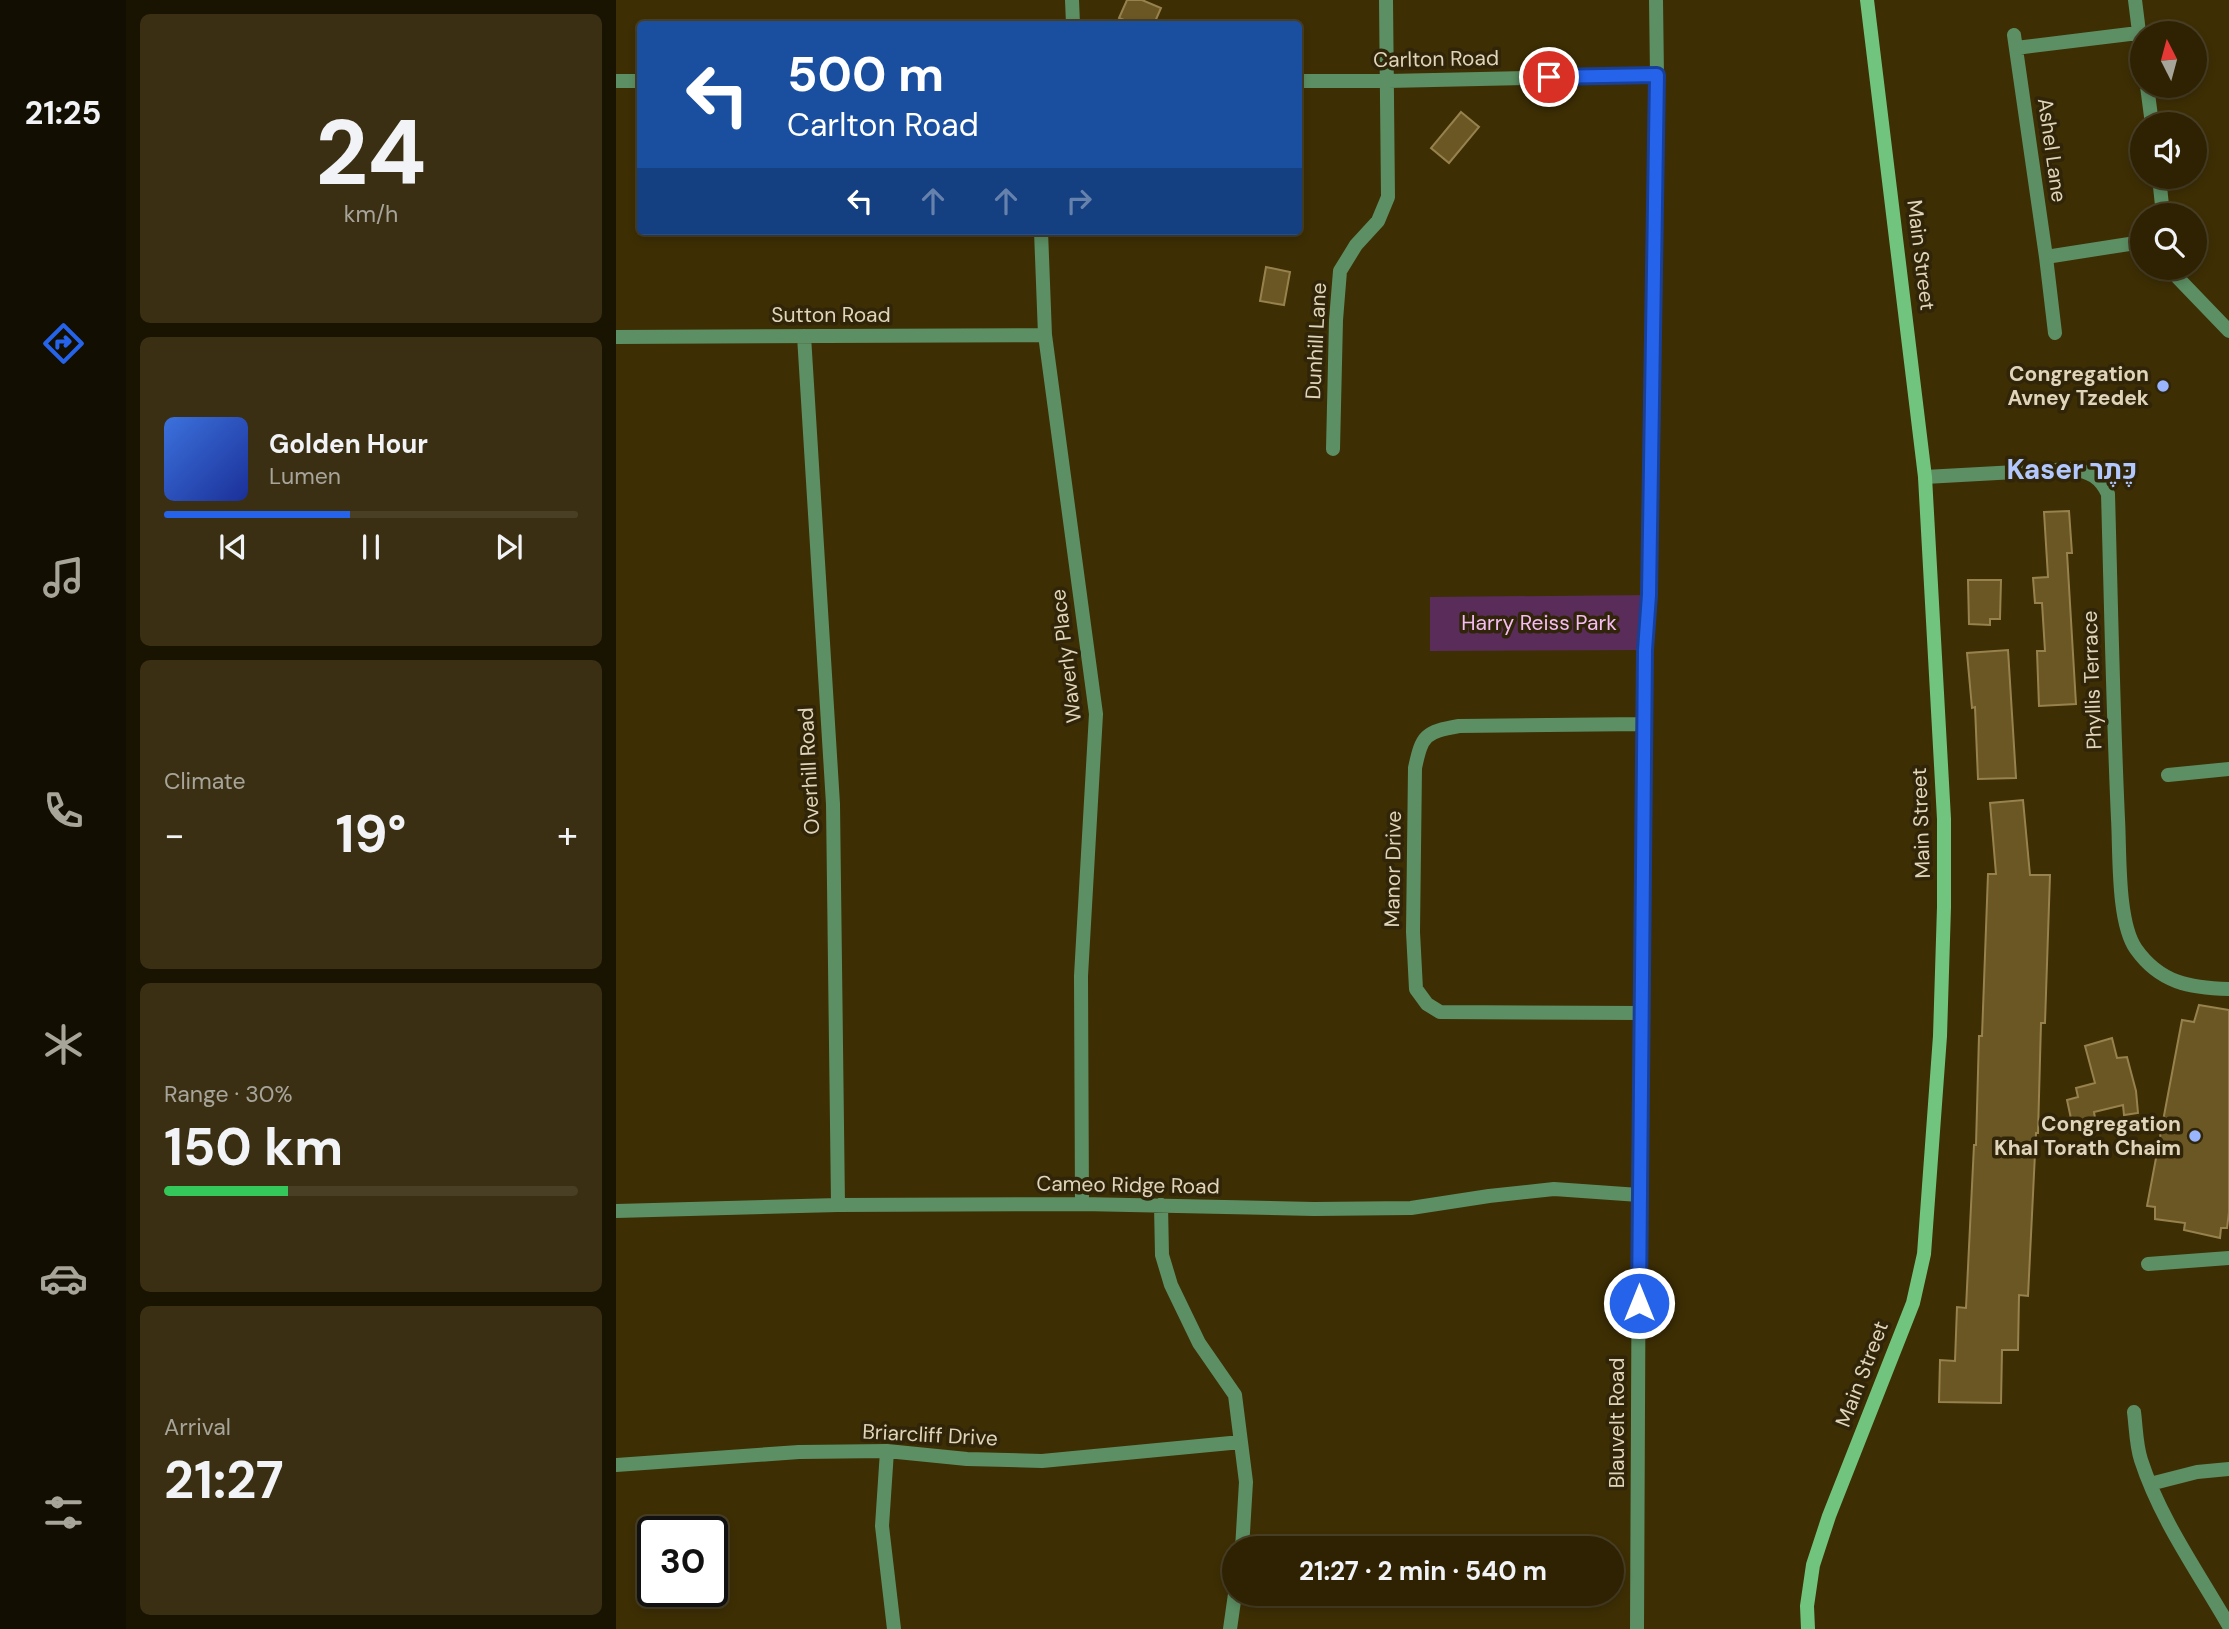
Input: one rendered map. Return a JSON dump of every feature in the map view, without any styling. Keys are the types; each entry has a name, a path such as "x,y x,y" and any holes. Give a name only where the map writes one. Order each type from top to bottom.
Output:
{"main road":[{"name":"Main Street","path":"1808,1629 1807,1606 1814,1565 1829,1516 1913,1303 1924,1254 1940,1036 1944,819 1926,477 1867,0"}],"street":[{"path":"1072,0 1073,21"},
{"name":"Dunhill Lane","path":"1333,449 1340,271 1356,245 1378,221 1388,197 1386,0"},
{"name":"Blauvelt Road","path":"1637,1629 1644,724 1649,595 1656,0"},
{"path":"2134,0 2137,21"},
{"name":"Ashel Lane","path":"2055,333 2015,42 2130,34"},
{"name":"Carlton Road","path":"1302,81 1657,75"},
{"path":"616,81 637,81"},
{"name":"Waverly Place","path":"1041,235 1045,335 1097,715 1081,976 1082,1205"},
{"path":"2046,257 2130,244"},
{"path":"2180,280 2229,331"},
{"name":"Sutton Road","path":"616,337 1045,335"},
{"name":"Overhill Road","path":"804,336 834,804 838,1205"},
{"name":"Phyllis Terrace","path":"1926,477 2072,469 2085,471 2104,485 2108,494 2117,784 2125,923 2134,947 2167,978 2188,986 2229,989"},
{"name":"Manor Drive","path":"1642,1013 1440,1012 1427,1004 1416,989 1413,932 1415,768 1421,742 1436,730 1459,726 1644,724"},
{"path":"2168,775 2229,769"},
{"name":"Cameo Ridge Road","path":"616,1211 838,1205 1411,1208 1554,1189 1639,1195"},
{"path":"1161,1205 1161,1255 1171,1285 1199,1343 1235,1395 1245,1482 1243,1536"},
{"path":"2148,1264 2229,1258"},
{"path":"2134,1412 2140,1457 2150,1484 2229,1626"},
{"name":"Briarcliff Drive","path":"616,1465 799,1452 887,1451 967,1459 1042,1461 1241,1442"},
{"path":"887,1451 882,1525 894,1629"},
{"path":"2150,1484 2197,1472 2229,1469"},
{"path":"1230,1629 1234,1606"}],"green space":[{"name":"Harry Reiss Park","path":"1649,595 1645,650 1430,651 1430,597"}],"building":[{"path":"1127,0 1142,0 1161,8 1155,21 1126,21 1119,18"},
{"path":"1461,112 1479,127 1449,163 1431,148"},
{"path":"1266,267 1290,272 1284,305 1260,301"},
{"path":"2069,511 2072,553 2067,553 2076,704 2039,706 2037,651 2045,651 2042,603 2035,603 2033,578 2048,577 2044,512"},
{"path":"1968,580 2001,580 2000,619 1990,619 1990,625 1969,624"},
{"path":"2008,650 2016,778 1978,779 1975,707 1972,708 1967,653"},
{"path":"2023,800 2030,875 2050,875 2045,1023 2041,1023 2038,1133 2028,1296 2019,1295 2018,1350 2002,1350 2001,1403 1939,1402 1940,1360 1955,1361 1957,1307 1966,1308 1976,1145 1979,1036 1982,1036 1988,874 1996,874 1990,803"},
{"name":"Congregation Khal Torath Chaim","path":"2199,1005 2229,1010 2229,1212 2227,1228 2221,1228 2220,1238 2184,1230 2185,1223 2155,1219 2155,1207 2147,1206 2182,1020 2194,1022"},
{"path":"2112,1038 2117,1058 2127,1057 2136,1091 2138,1113 2124,1115 2123,1105 2094,1112 2096,1124 2073,1128 2067,1100 2078,1097 2076,1088 2095,1083 2085,1046"}],"place":[{"name":"Congregation Avney Tzedek","path":"2163,386"},
{"name":"Congregation Khal Torath Chaim","path":"2195,1136"}],"district":[{"name":"Kaser כֶּתֶר","path":"2072,469"}],"route":[{"path":"1549,77 1657,75 1649,595 1645,650 1639,1303"}]}
